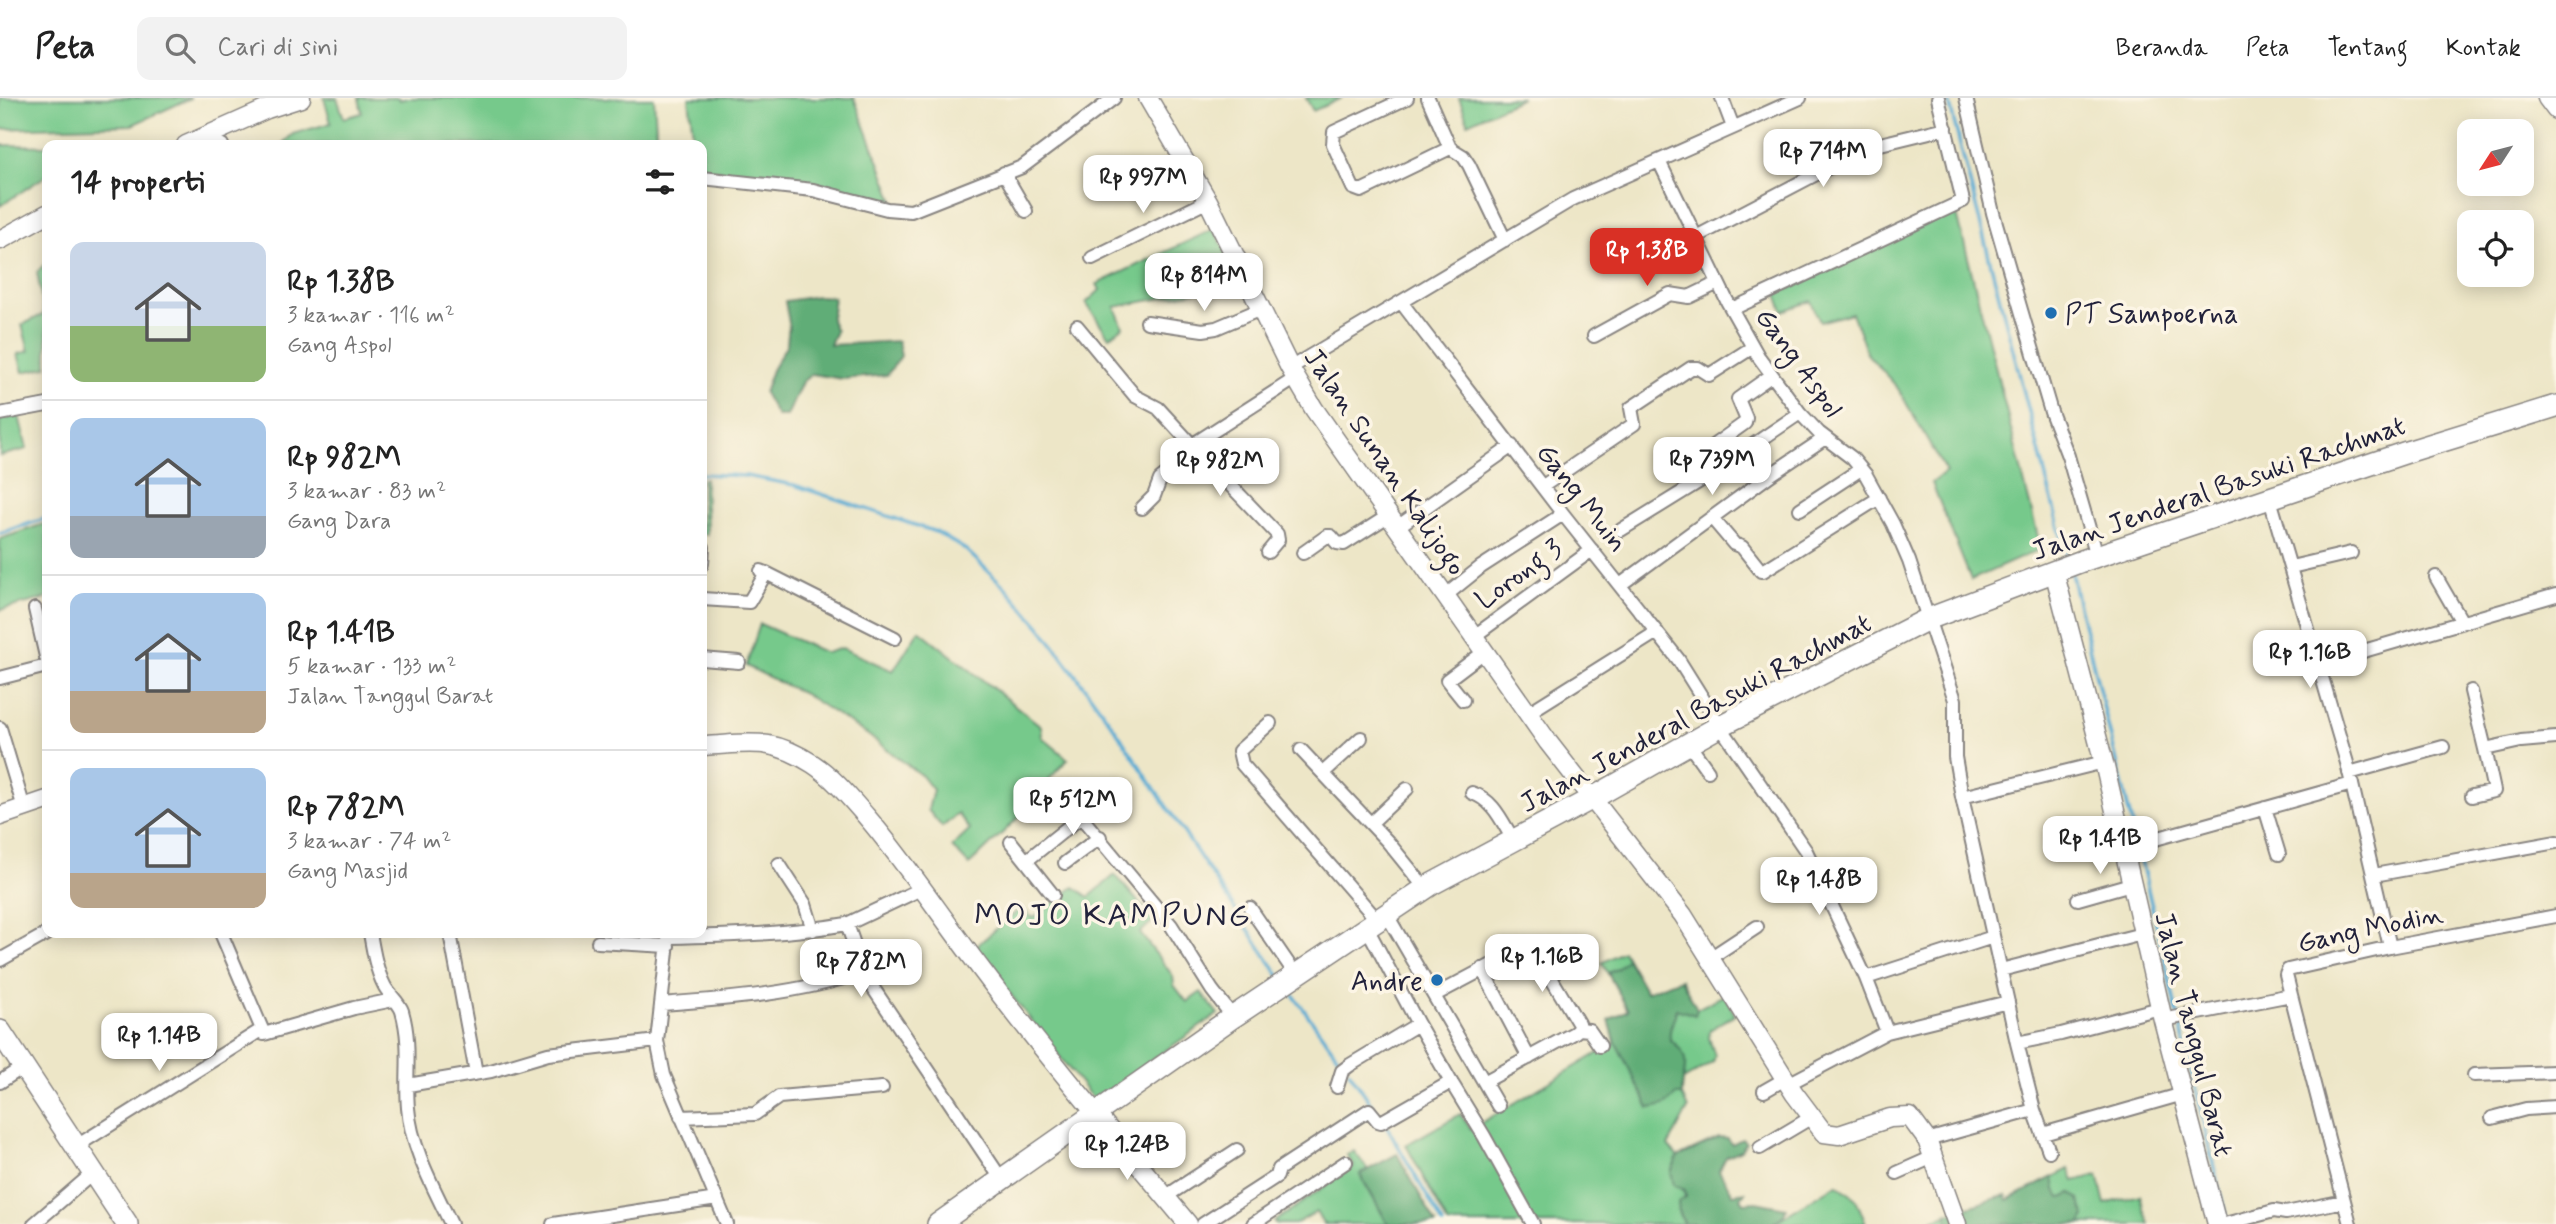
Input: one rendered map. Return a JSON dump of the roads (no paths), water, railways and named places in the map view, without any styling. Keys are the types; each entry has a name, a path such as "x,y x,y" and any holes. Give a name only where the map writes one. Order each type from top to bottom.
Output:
{"main road":[{"name":"Jalan Jenderal Basuki Rachmat","path":"938,1224 1233,1017 1426,889 1720,726 1928,619 2090,558 2410,451 2556,406"},
{"path":"0,1031 127,1224"}],"street":[{"path":"198,140 300,98"},
{"path":"707,179 813,190 898,212 911,211 1022,167 1114,98"},
{"name":"Jalan Sunan Kalijogo","path":"1148,98 1208,201 1293,373 1314,409 1528,713 1591,799 1683,915 1787,1082 1812,1117 1824,1133 1830,1135 1839,1135 1890,1118 1910,1117 1930,1149"},
{"path":"1407,98 1334,132 1333,144 1353,188 1361,191 1450,148"},
{"path":"1428,98 1450,148 1463,156 1469,165 1505,240"},
{"path":"1722,98 1733,127"},
{"path":"1142,508 1154,496 1160,480 1195,448 1293,373 1401,303 1573,199 1800,98"},
{"path":"1732,309 1963,201 1938,98"},
{"path":"1966,98 1993,213 2051,412 2068,456 2090,558"},
{"path":"2547,98 2556,110"},
{"path":"1696,237 1868,147 1946,128"},
{"path":"204,137 211,140"},
{"name":"Gang Aspol","path":"1659,161 1718,283 1753,347 1800,413 1825,439 1852,458 1861,469 1879,498 1909,561 1955,700 1955,757 1962,797 2017,1043 2034,1110 2049,1150"},
{"path":"1004,173 1026,211"},
{"path":"1091,258 1208,201"},
{"path":"0,240 42,217"},
{"path":"1594,336 1670,294 1689,297 1718,283"},
{"name":"Gang Muin","path":"1401,303 1678,659 1720,726 1806,851 1866,978 1887,1032"},
{"path":"1146,322 1203,330 1216,328 1261,309"},
{"path":"1077,326 1135,396 1158,408 1277,534 1278,540 1268,552"},
{"path":"1543,486 1634,424 1631,408 1694,368 1709,375 1753,347"},
{"path":"1710,448 1744,425 1746,418 1738,399 1772,375"},
{"path":"0,414 42,406"},
{"path":"1621,530 1698,483 1800,413"},
{"path":"1620,585 1770,475 1825,439"},
{"path":"1303,553 1327,536 1336,543 1344,544 1392,522 1512,446"},
{"path":"1800,509 1861,469"},
{"path":"1712,518 1734,544 1742,547 1760,571 1763,571 1879,498"},
{"path":"2270,499 2351,778 2390,947"},
{"path":"1445,596 1481,567 1563,514"},
{"name":"Lorong 3","path":"1473,637 1592,550"},
{"path":"2291,567 2351,553"},
{"name":"Jalan Tanggul Barat","path":"2055,570 2104,762 2129,847 2131,884 2142,934 2217,1224"},
{"path":"707,599 749,602 763,572 895,638"},
{"path":"2436,577 2462,622"},
{"path":"2319,664 2556,595"},
{"path":"35,609 42,640"},
{"path":"1528,713 1657,632"},
{"path":"1463,700 1447,680 1484,652"},
{"path":"707,660 739,662"},
{"path":"0,678 42,665"},
{"path":"2471,691 2494,791 2472,796"},
{"path":"1270,723 1239,751 1239,758 1248,772 1377,921 1435,995 1498,1106"},
{"path":"0,728 2,745 24,808"},
{"path":"1323,773 1361,738"},
{"path":"2485,749 2521,741 2556,738"},
{"path":"707,746 765,743 779,746 815,765 848,795 923,888 981,969 1095,1115 1188,1224"},
{"path":"1689,743 1708,771"},
{"path":"2129,847 2265,808 2444,747"},
{"path":"1301,750 1371,823 1426,889"},
{"path":"1962,797 2104,762"},
{"path":"1371,823 1407,789"},
{"path":"1472,793 1483,796 1491,803 1514,841"},
{"path":"1062,794 1171,925 1212,990 1233,1017"},
{"path":"0,816 42,802"},
{"path":"2265,808 2279,854"},
{"path":"1026,861 1082,816"},
{"path":"1065,863 1100,837"},
{"path":"1011,842 1053,895"},
{"path":"2374,875 2556,842"},
{"path":"779,864 805,904 813,930"},
{"path":"2078,900 2131,884"},
{"path":"707,937 813,930 847,924 923,888"},
{"path":"1250,908 1290,979"},
{"name":"Gang Modin","path":"2350,1224 2286,975 2291,968 2556,916"},
{"path":"1377,921 1418,1024 1485,1136 1533,1224"},
{"path":"847,924 863,972 1002,1180"},
{"path":"1710,958 1757,927"},
{"path":"2001,970 2142,934"},
{"path":"0,960 42,936"},
{"path":"1866,978 1993,937"},
{"path":"223,938 264,1034 354,1008 393,1000"},
{"path":"371,938 383,984 401,1010 410,1052 408,1109 418,1150 451,1224"},
{"path":"451,938 476,1073"},
{"path":"598,942 668,938 657,1041 664,1075 727,1224"},
{"path":"1435,995 1531,944 1579,1029"},
{"path":"1482,970 1529,1058"},
{"path":"661,1004 724,999 825,985 863,972"},
{"path":"2017,1043 2164,1016 2184,1017 2291,995"},
{"path":"1763,1091 1787,1082 1887,1032 2008,1002"},
{"path":"1337,1087 1346,1068 1418,1024"},
{"path":"1484,1082 1579,1029 1589,1030 1600,1045"},
{"path":"75,1147 261,1030"},
{"path":"408,1085 476,1073 548,1054 657,1041"},
{"path":"0,1082 23,1067"},
{"path":"2474,1075 2556,1072"},
{"path":"1203,1224 1277,1176 1279,1169 1369,1110 1378,1121 1386,1119 1451,1082"},
{"path":"681,1117 755,1114 779,1097 883,1088"},
{"path":"2043,1135 2183,1094"},
{"path":"2492,1118 2526,1110 2556,1107"},
{"path":"1897,1173 1930,1149 2034,1110"},
{"path":"1760,1147 1812,1117"},
{"path":"1930,1149 1957,1224"},
{"path":"1165,1197 1237,1150"},
{"path":"1253,1224 1346,1162"},
{"path":"34,1224 93,1173"},
{"path":"553,1224 717,1199"},
{"path":"2225,1224 2274,1211 2286,1213 2344,1201"}],"waterway":[{"path":"1948,98 2067,559"},
{"path":"707,474 746,476 794,485 936,532 966,550 1004,586 1042,629 1115,729 1280,977"},
{"path":"0,533 42,520"},
{"path":"2071,573 2136,841"},
{"path":"2138,848 2227,1222"},
{"path":"1289,989 1344,1065"},
{"path":"1349,1071 1374,1108"},
{"path":"1385,1123 1443,1224"}],"place":[{"name":"PT Sampoerna","path":"2051,313"},
{"name":"Andre","path":"1437,980"}],"district":[{"name":"MOJO KAMPUNG","path":"1113,914"}]}
